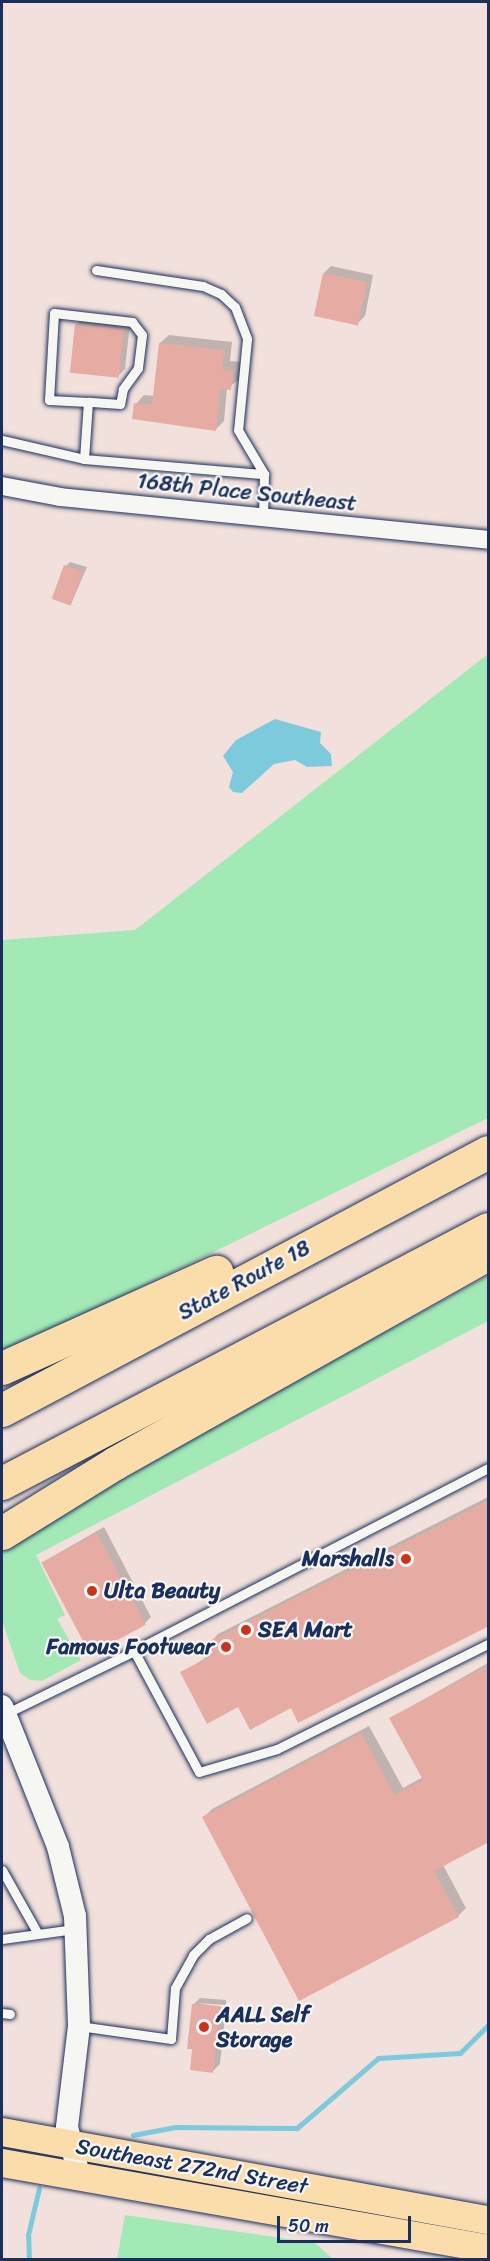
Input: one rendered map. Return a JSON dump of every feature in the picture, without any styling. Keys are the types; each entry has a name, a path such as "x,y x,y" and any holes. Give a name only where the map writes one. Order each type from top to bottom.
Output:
{"highway":[{"path":"2,1368 489,1151"},
{"name":"State Route 18","path":"2,1410 489,1151"},
{"path":"2,1483 489,1228"},
{"path":"2,1533 115,1463 489,1254"}],"main road":[{"name":"Southeast 272nd Street","path":"2,2132 489,2220"},
{"name":"Southeast 272nd Street","path":"2,2163 489,2249"}],"street":[{"name":"168th Place Southeast","path":"2,486 60,497 489,540"},
{"path":"3,1710 58,1847 76,1929 80,2026 67,2127 79,2175"}],"lane":[{"path":"96,270 203,286 221,294 235,307 247,339 238,430 264,474 263,518"},
{"path":"54,313 132,322 142,335 138,368 123,389 120,404 88,402 49,400 54,313"},
{"path":"84,459 88,402"},
{"path":"2,440 84,459 264,474"},
{"path":"3,1710 134,1651 489,1468"},
{"path":"134,1651 199,1772 277,1749 489,1644"},
{"path":"2,1870 38,1934"},
{"path":"80,2026 171,2039 175,1988 193,1955 209,1939 247,1918"},
{"path":"2,1939 76,1929"}],"green space":[{"path":"488,654 488,1118 2,1355 2,940 135,930"},
{"path":"488,1276 488,1321 36,1555 65,1615 57,1619 81,1660 42,1681 30,1680 20,1673 2,1620 2,1554 94,1490"},
{"path":"125,2215 315,2243 333,2259 117,2259"}],"water":[{"path":"275,719 321,732 320,743 331,754 332,766 307,767 295,760 274,764 242,793 233,792 229,787 233,772 223,756 236,740"}],"building":[{"path":"323,273 367,282 358,325 314,316"},
{"path":"75,324 124,329 119,378 70,373"},
{"path":"159,343 224,350 222,369 233,371 231,390 220,389 216,431 132,419 134,403 152,405"},
{"path":"64,565 83,572 70,606 52,599"},
{"path":"489,1500 489,1626 298,1723 291,1708 250,1730 238,1707 207,1724 180,1672 214,1655 208,1642"},
{"name":"Ulta Beauty","path":"97,1533 146,1625 90,1654 41,1563"},
{"path":"489,1665 489,1842 434,1871 459,1917 299,2001 202,1817 361,1733 395,1795 423,1780 389,1718"},
{"name":"AALL Self Storage","path":"192,2004 220,2006 213,2073 190,2070 192,2049 187,2049"}],"waterway":[{"path":"133,2135 175,2127 297,2128 378,2058 460,2053 488,2025"},
{"path":"29,2260 28,2235 39,2188"}],"place":[{"name":"Marshalls","path":"406,1559"},
{"name":"Ulta Beauty","path":"92,1591"},
{"name":"SEA Mart","path":"246,1630"},
{"name":"Famous Footwear","path":"226,1647"},
{"name":"AALL Self Storage","path":"204,2027"}]}
